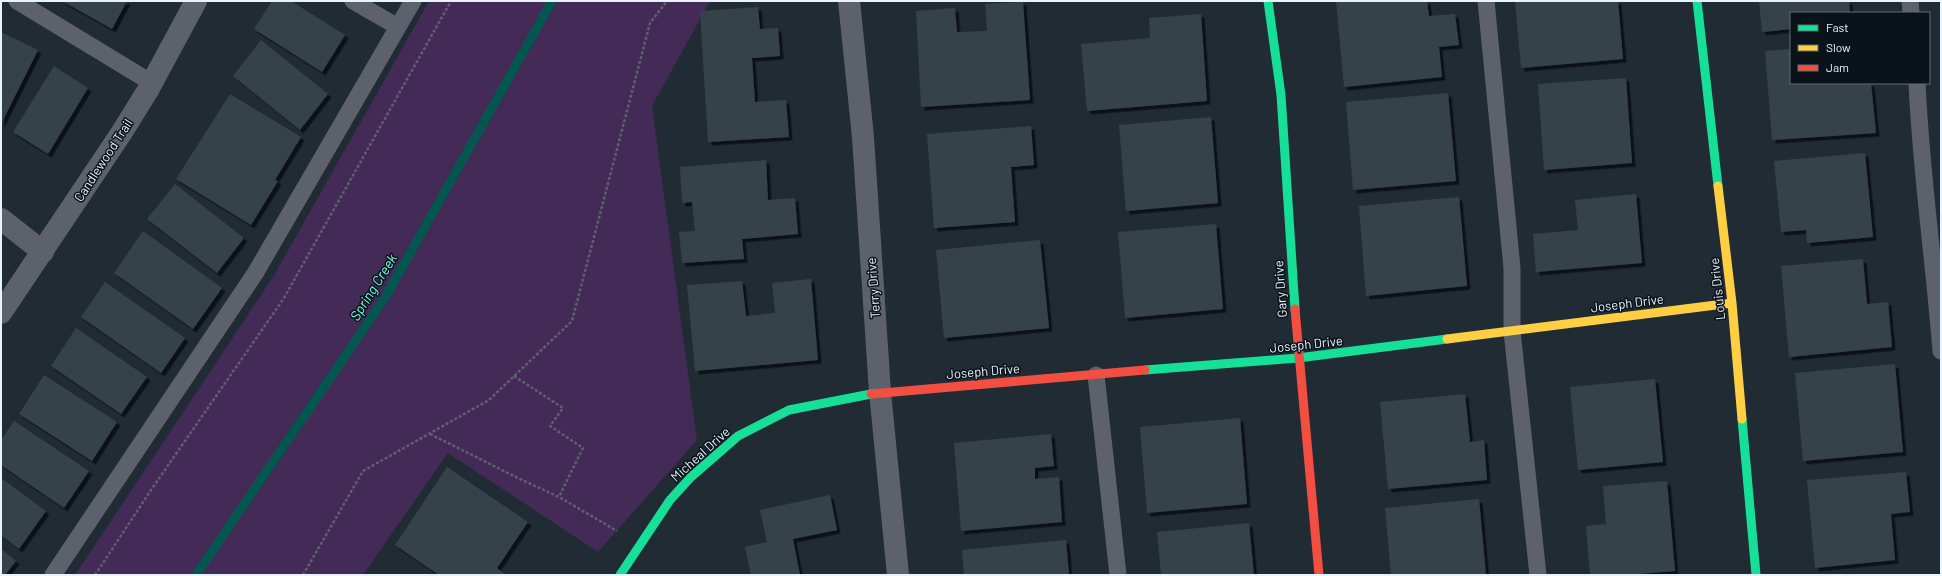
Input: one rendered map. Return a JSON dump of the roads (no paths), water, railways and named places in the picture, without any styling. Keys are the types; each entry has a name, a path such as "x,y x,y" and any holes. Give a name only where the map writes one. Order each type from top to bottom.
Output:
{"street":[{"name":"Candlewood Trail","path":"1,313 122,132 152,83 196,1"},
{"name":"Terry Drive","path":"849,1 863,137 880,392 898,575"},
{"name":"Gary Drive","path":"1268,1 1281,95 1298,358 1319,575"},
{"name":"Louis Drive","path":"1697,1 1732,303 1756,575"},
{"path":"1,219 43,252"},
{"name":"Joseph Drive","path":"880,392 1298,358 1732,303"},
{"name":"Micheal Drive","path":"620,575 670,500 691,477 738,436 789,410 880,392"}],"lane":[{"path":"17,1 152,83"},
{"path":"354,1 398,27"},
{"path":"53,575 256,272 413,1"},
{"path":"1486,1 1512,268 1512,331 1538,575"},
{"path":"1910,1 1911,12"},
{"path":"1917,84 1920,149 1931,239 1941,351"},
{"path":"1096,375 1118,575"}],"waterway":[{"name":"Spring Creek","path":"196,575 386,296 552,1"}]}
